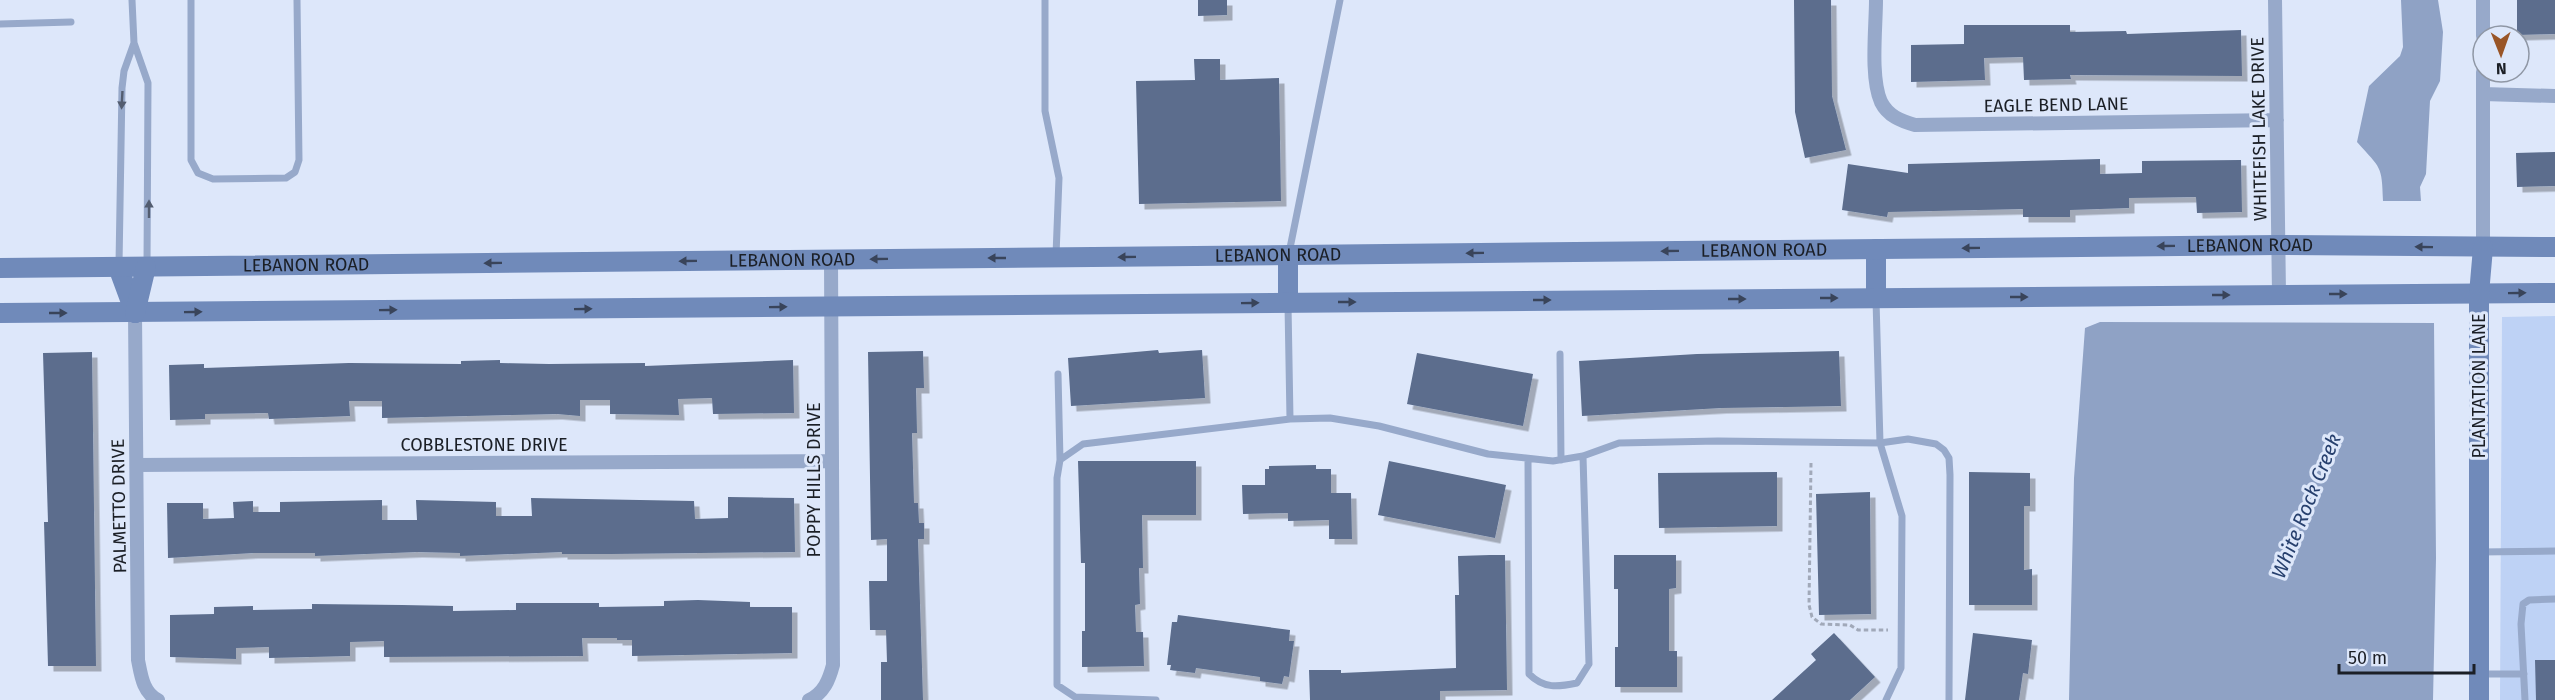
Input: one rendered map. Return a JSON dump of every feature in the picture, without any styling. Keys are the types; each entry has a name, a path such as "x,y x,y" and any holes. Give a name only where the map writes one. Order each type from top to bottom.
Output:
{"main road":[{"name":"LEBANON ROAD","path":"0,268 2278,245 2555,247"},
{"name":"PLANTATION LANE","path":"2479,700 2478,294 2483,248"},
{"path":"1876,249 1876,298"},
{"path":"1288,255 1288,303"},
{"path":"118,267 135,313"},
{"path":"135,313 146,267"},
{"path":"0,313 2555,293"}],"street":[{"name":"EAGLE BEND LANE","path":"1876,0 1876,65 1881,102 1891,115 1915,125 2277,120"},
{"name":"WHITEFISH LAKE DRIVE","path":"2275,0 2279,294"},
{"path":"2483,0 2483,24"},
{"name":"PLANTATION LANE","path":"2483,84 2483,248"},
{"path":"2483,94 2555,96"},
{"name":"POPPY HILLS DRIVE","path":"813,698 828,681 833,665 831,260"},
{"name":"PALMETTO DRIVE","path":"135,313 138,660 142,680 154,698"},
{"name":"COBBLESTONE DRIVE","path":"137,465 832,461"}],"lane":[{"path":"132,0 134,43 148,83 149,254 146,267"},
{"path":"191,0 191,160 198,173 213,179 286,178 295,171 299,160 297,0"},
{"path":"1044,0 1045,111 1059,178 1056,258"},
{"path":"1288,255 1340,0"},
{"path":"0,24 71,22"},
{"path":"118,267 122,88 124,71 134,43"},
{"path":"1876,298 1880,443 1902,516 1901,668 1886,700"},
{"path":"1288,303 1290,419"},
{"path":"1560,354 1561,460"},
{"path":"1058,374 1060,460 1056,490 1057,685 1074,697 1156,700"},
{"path":"1060,460 1083,444 1290,419 1330,418 1379,426 1488,454 1528,459 1561,460 1583,456 1619,443 1718,441 1880,443 1907,439 1922,440 1936,444 1949,458 1949,700"},
{"path":"1528,459 1528,674 1547,687 1577,683 1589,664 1583,456"},
{"path":"2479,552 2555,551"},
{"path":"2525,700 2523,604 2529,600 2555,599"},
{"path":"2479,674 2524,674"}],"path":[{"path":"1811,464 1809,605 1812,617 1821,624 1850,625 1858,630 1901,630"}],"shaded area":[{"path":"2555,316 2555,700 2500,700 2502,317"}],"water":[{"path":"2401,0 2438,0 2443,32 2440,81 2430,101 2426,174 2420,187 2421,201 2383,201 2379,168 2357,142 2369,86 2400,56 2403,47"},
{"name":"White Rock Creek","path":"2100,322 2434,323 2436,558 2433,700 2069,700 2074,478 2085,328"}],"building":[{"path":"1198,0 1227,0 1227,15 1198,16"},
{"path":"1794,0 1831,0 1832,96 1846,150 1805,158 1795,112"},
{"path":"2517,0 2555,0 2555,34 2531,35 2531,24 2517,24"},
{"path":"1964,25 2070,25 2070,32 2126,31 2127,34 2241,30 2242,76 2070,75 2071,79 2024,80 2023,57 1984,58 1985,80 1911,82 1911,45 1964,44"},
{"path":"1194,59 1220,59 1220,80 1279,78 1281,201 1139,204 1136,81 1195,80"},
{"path":"2555,152 2555,186 2517,187 2516,153"},
{"path":"2100,159 2100,174 2142,173 2142,161 2241,160 2242,212 2197,213 2196,197 2129,198 2129,208 2070,210 2070,217 2023,217 2023,209 1888,212 1887,217 1842,210 1848,164 1908,173 1908,164"},
{"path":"1158,350 1159,353 1202,350 1205,398 1071,406 1068,358"},
{"path":"923,351 924,388 916,388 917,433 912,433 914,503 918,503 919,523 924,523 924,539 918,539 923,700 881,700 881,662 887,662 886,630 870,630 869,581 887,581 887,539 871,540 868,352"},
{"path":"1839,351 1841,406 1721,408 1582,416 1579,361 1697,354"},
{"path":"92,352 96,666 48,666 44,522 48,522 43,353"},
{"path":"1417,353 1533,374 1523,426 1407,404"},
{"path":"500,360 500,363 645,363 645,366 793,360 794,413 713,414 712,398 678,399 679,415 610,414 610,400 580,400 580,416 557,414 382,418 382,401 349,401 350,416 269,419 268,413 205,414 205,419 170,420 169,365 204,364 204,368 349,363 461,364 461,361"},
{"path":"1078,461 1196,461 1196,515 1142,515 1143,568 1139,568 1140,604 1135,605 1136,632 1143,632 1144,666 1082,667 1082,631 1085,631 1085,563 1081,563"},
{"path":"1389,461 1506,485 1495,538 1378,515"},
{"path":"1316,465 1316,469 1331,469 1331,493 1351,493 1352,539 1329,539 1329,520 1288,521 1288,513 1243,514 1242,485 1265,485 1265,469 1269,469 1269,466"},
{"path":"1777,472 1777,526 1659,528 1658,473"},
{"path":"1969,472 2030,473 2030,506 2024,506 2024,570 2032,569 2032,605 1969,605"},
{"path":"1870,492 1871,614 1819,615 1816,494"},
{"path":"728,497 794,498 795,552 562,554 562,552 460,556 460,553 417,552 315,556 315,553 253,553 168,558 167,503 203,503 203,519 234,518 233,502 253,501 253,512 280,512 280,502 382,500 382,520 417,520 416,500 496,502 496,516 532,516 531,498 694,501 695,519 728,518"},
{"path":"1505,555 1507,690 1440,691 1440,700 1310,700 1309,670 1341,670 1341,673 1456,668 1455,595 1459,595 1458,556"},
{"path":"1614,555 1676,555 1676,588 1669,589 1669,651 1677,651 1677,687 1615,687 1618,589 1614,589"},
{"path":"664,601 750,602 750,607 792,607 792,653 632,656 632,640 582,638 583,656 384,657 384,641 350,642 350,656 269,658 269,647 236,648 236,659 170,657 170,615 214,614 214,607 253,606 253,610 312,609 312,604 402,605 453,606 453,611 516,610 516,603 599,603 599,607 664,606"},
{"path":"1178,615 1290,630 1289,641 1294,641 1289,677 1284,676 1282,684 1260,681 1260,677 1196,668 1195,673 1170,670 1171,665 1167,665 1172,622 1177,622"},
{"path":"1834,633 1875,677 1850,700 1772,700 1816,660 1811,654"},
{"path":"1973,633 2032,640 2028,674 2023,673 2019,700 1965,700"},
{"path":"2535,660 2555,660 2555,700 2536,700"}]}
